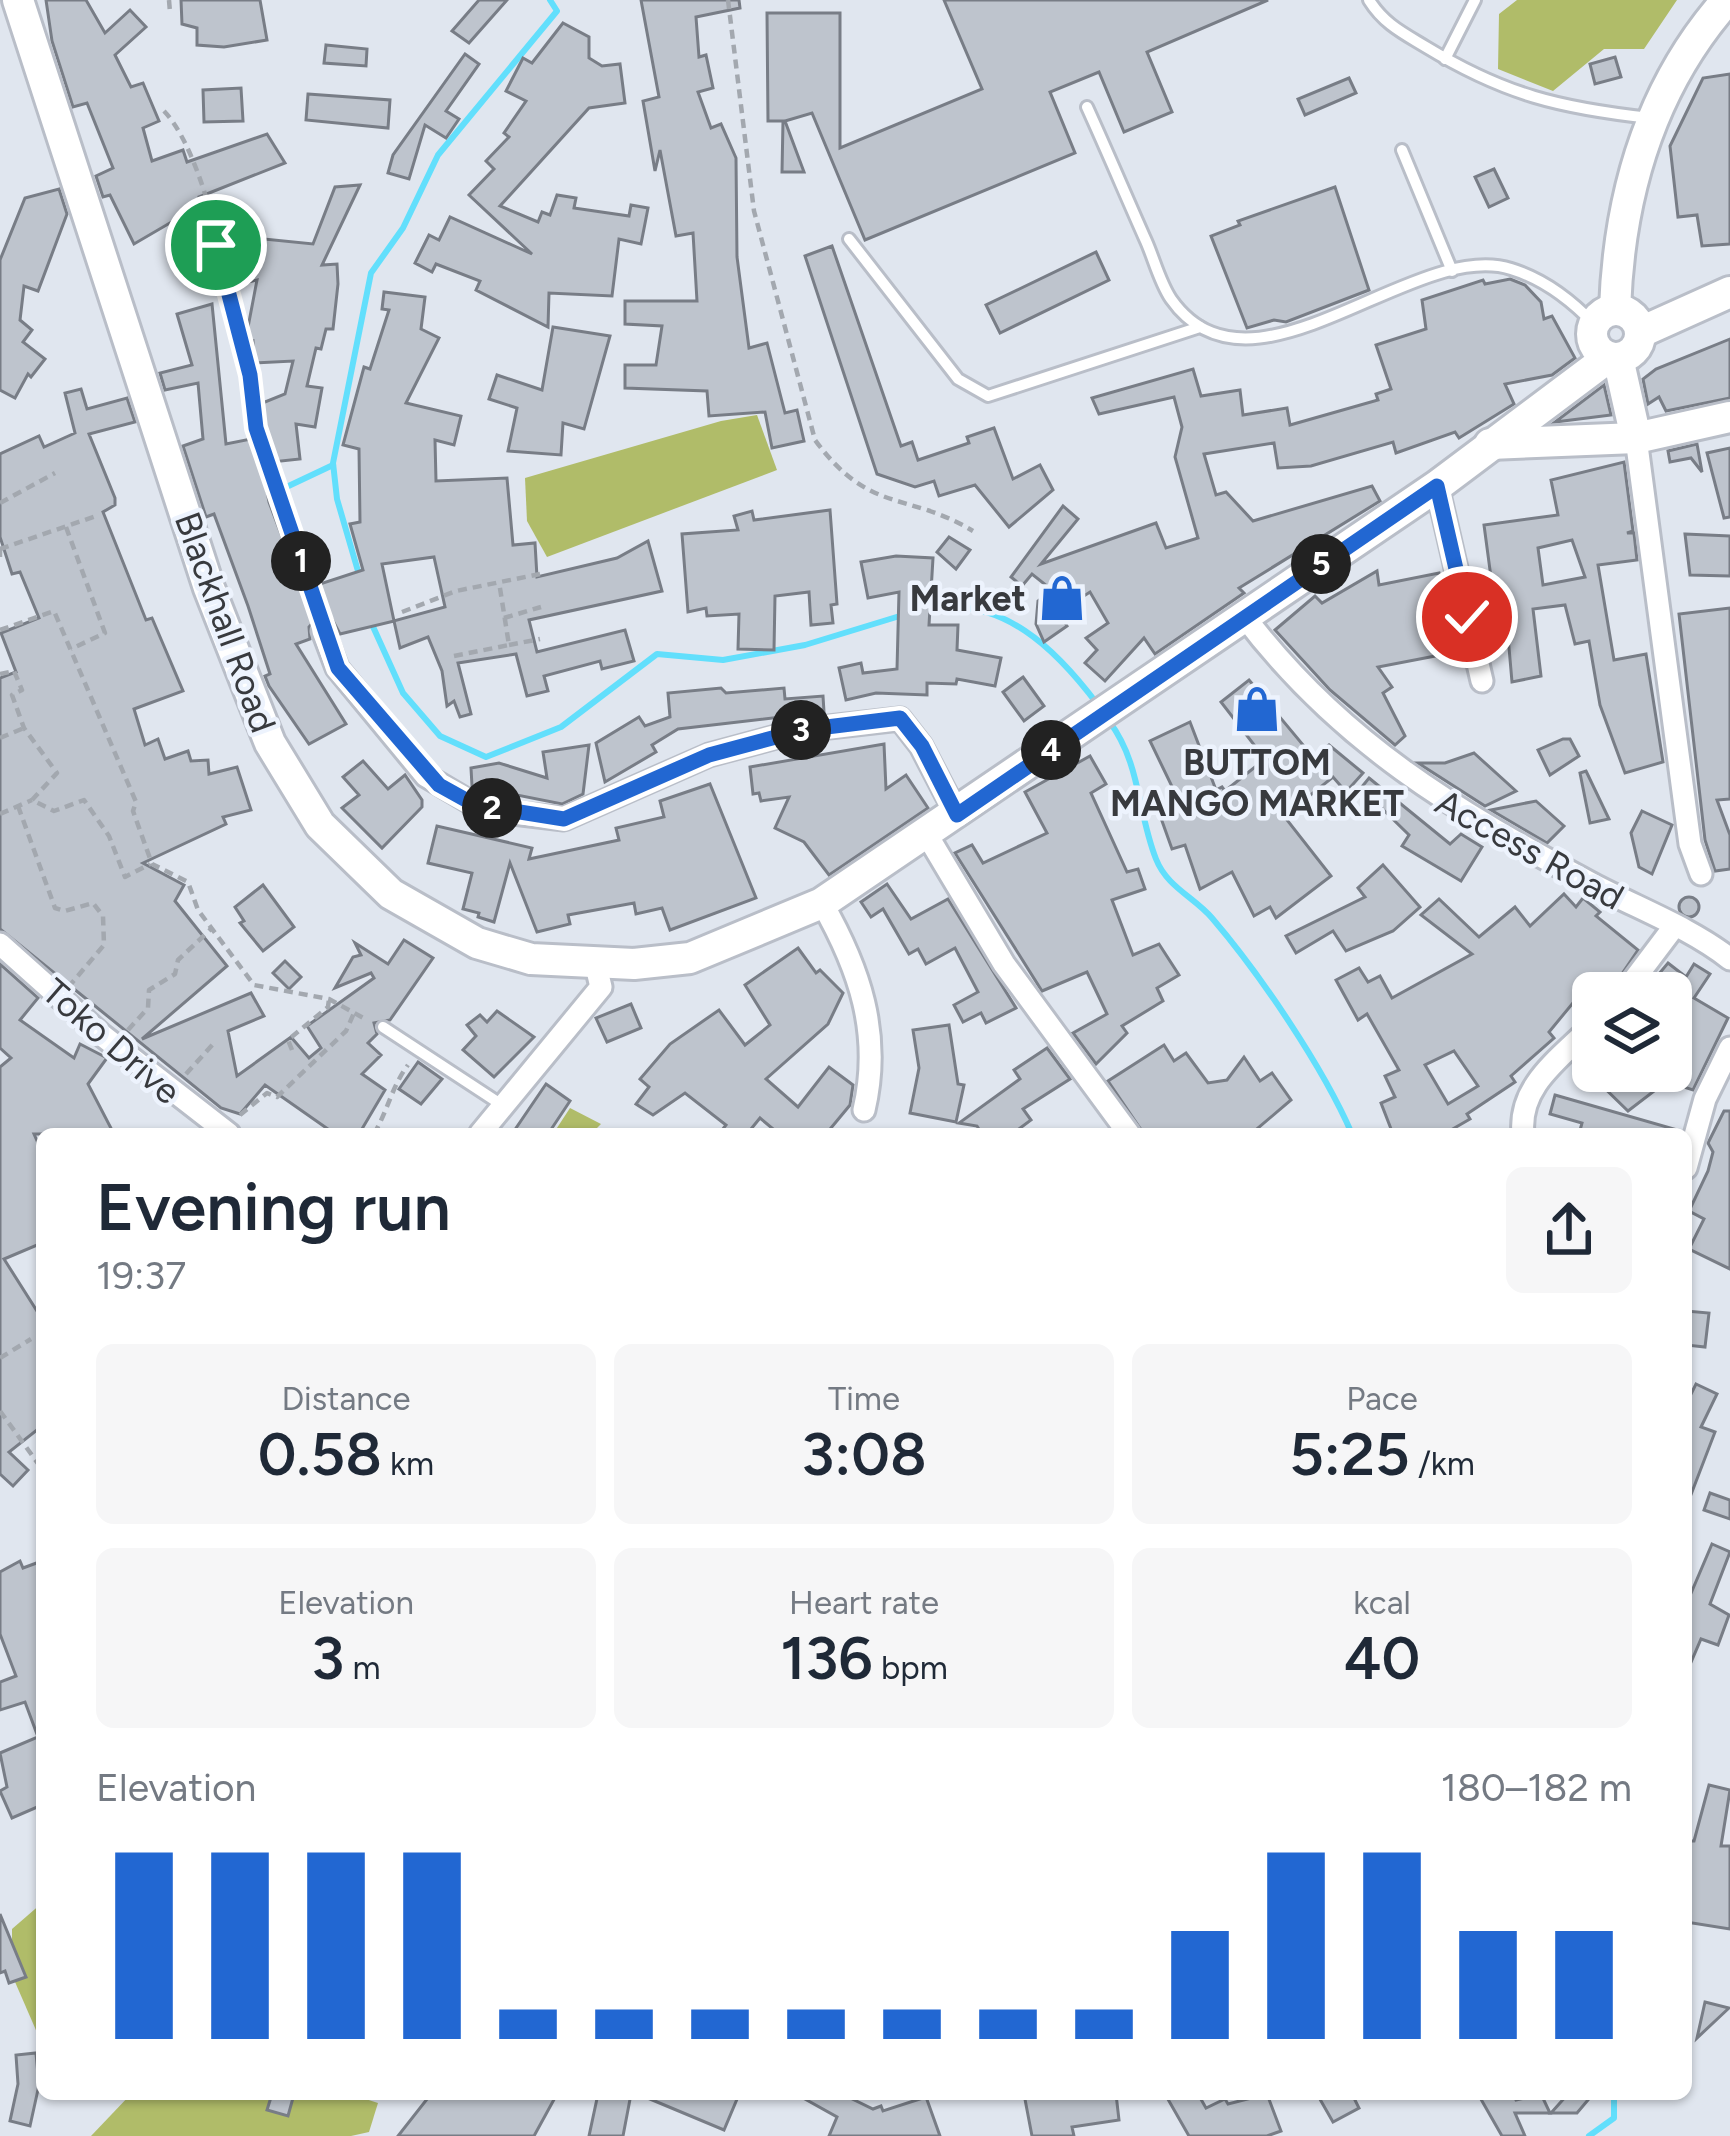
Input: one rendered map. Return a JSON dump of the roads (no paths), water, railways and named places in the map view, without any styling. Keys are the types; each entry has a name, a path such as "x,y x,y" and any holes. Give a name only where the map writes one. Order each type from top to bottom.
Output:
{"main road":[{"name":"Blackhall Road","path":"15,0 209,589 244,689 277,755 320,825 391,894 477,943 531,959 690,958 821,903 1437,486 1614,357"},
{"path":"1636,439 1614,357 1594,344 1651,118 1686,53 1727,0"},
{"path":"1641,332 1730,292"},
{"path":"1604,317 1633,315 1641,332 1635,349 1614,357"},
{"path":"1490,444 1636,439 1730,417"}],"street":[{"path":"1636,439 1690,844 1701,874"},
{"path":"1437,486 1482,680"},
{"name":"Access Road","path":"1244,616 1282,662 1388,763 1442,802 1673,928 1725,947"},
{"path":"322,631 338,668 427,776 475,805 564,819 709,755 802,730 882,717 900,718 912,731 957,815"},
{"path":"927,835 1004,964 1125,1128"},
{"path":"821,903 862,988 871,1053 864,1110"},
{"path":"1640,972 1673,928"},
{"name":"Toko Drive","path":"0,944 170,1092 220,1128"},
{"path":"485,1128 601,987 595,962"},
{"path":"1522,1128 1521,1114 1533,1084 1572,1046"},
{"path":"1692,1146 1705,1099 1730,1048"}],"lane":[{"path":"0,5 15,0"},
{"path":"1369,0 1382,21 1526,99 1651,118"},
{"path":"1445,59 1474,0"},
{"path":"1087,106 1171,299 1200,326 1237,338 1276,336 1453,271 1509,267 1604,317"},
{"path":"1402,150 1453,271"},
{"path":"849,239 958,380 988,396 1200,326"},
{"path":"383,1027 502,1105"}],"waterway":[{"path":"360,578 337,499 333,463 371,273 403,228 438,155 557,11 550,0"},
{"path":"261,499 333,465"},
{"path":"927,609 954,607 1003,618 1045,646 1098,705"},
{"path":"370,620 403,693 440,736 486,757 561,727 657,654 723,660 805,645 903,615"},
{"path":"1109,721 1133,771 1161,869 1212,918 1250,966 1308,1051 1349,1128"},
{"path":"1589,2136 1614,2118 1614,2100"}],"place":[{"name":"Market","path":"1062,598"},
{"name":"BUTTOM MANGO MARKET","path":"1257,709"}]}
